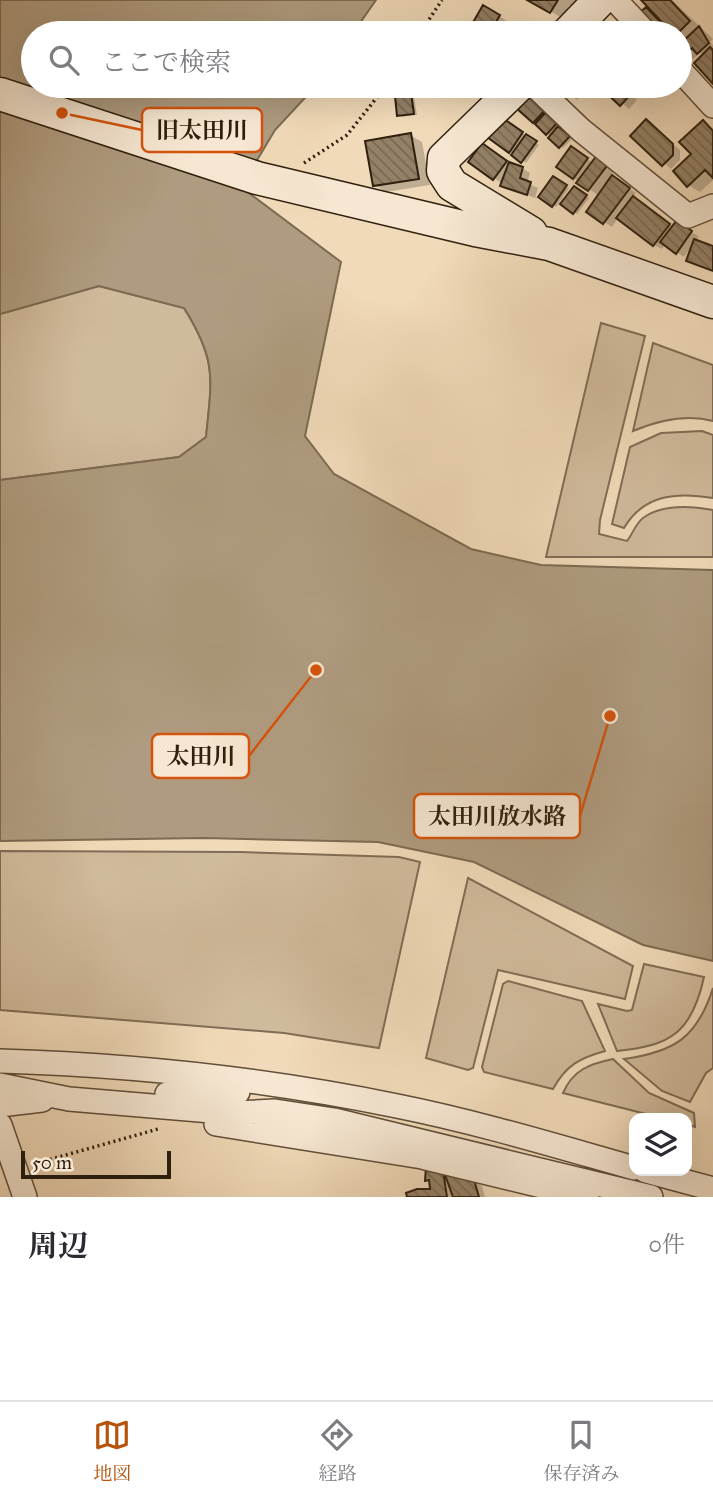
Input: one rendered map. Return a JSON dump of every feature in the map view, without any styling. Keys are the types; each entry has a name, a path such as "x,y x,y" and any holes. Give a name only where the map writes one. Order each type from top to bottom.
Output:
{"street":[{"path":"580,21 600,0"},
{"path":"615,0 635,21"},
{"path":"692,82 711,100"},
{"path":"0,94 257,177 475,230 549,244 713,302"},
{"path":"506,98 444,158 443,171 452,185 549,244"},
{"path":"548,98 581,130 688,216 713,206"},
{"path":"0,1061 77,1063 291,1087 400,1107 629,1167"},
{"path":"0,1085 69,1100 235,1113 275,1111 392,1132 652,1197"},
{"path":"0,1105 291,1087"},
{"path":"275,1111 324,1141 392,1132"},
{"path":"170,1124 324,1141 422,1157 587,1197"},
{"path":"0,1125 11,1174 24,1197"},
{"path":"665,1176 713,1189"}],"path":[{"path":"428,21 442,0"},
{"path":"299,166 347,135 376,98"},
{"path":"11,1174 170,1124"}],"shaded area":[{"path":"0,0 376,0 361,21 21,21 21,98 305,98 275,130 241,187 341,262 305,436 334,474 471,549 541,565 713,570 713,961 643,945 474,862 378,842 204,838 0,841 0,480 179,457 206,437 210,370 202,342 184,308 99,286 0,314"},
{"path":"99,286 184,308 202,342 210,370 206,437 179,457 0,480 0,314"},
{"path":"601,323 645,336 600,520 599,534 627,541 641,520 659,510 686,507 713,510 713,557 546,557"},
{"path":"653,343 713,365 713,421 693,418 672,420 633,431"},
{"path":"702,431 713,435 713,498 687,495 662,498 641,508 624,528 612,524 630,447 661,433"},
{"path":"0,851 240,852 399,857 420,862 379,1048 284,1033 0,1010"},
{"path":"468,878 633,966 625,999 498,970 473,1068 468,1070 426,1058"},
{"path":"644,964 704,977 699,996 693,1011 676,1033 652,1045 617,1051 598,1004 632,1010"},
{"path":"508,981 582,1001 605,1051 574,1064 553,1089 484,1072 482,1067 503,984"},
{"path":"713,988 713,1068 706,1073 690,1102 662,1091 624,1059 657,1052 681,1040 699,1019"},
{"path":"613,1059 649,1093 694,1113 695,1127 692,1126 692,1113 642,1113 563,1093 577,1073 596,1063"}],"building":[{"path":"527,0 558,0 550,13"},
{"path":"641,0 670,0 690,21 661,21"},
{"path":"483,5 500,15 497,21 474,21"},
{"path":"646,7 659,21 647,21 639,13"},
{"path":"699,26 709,43 697,54 692,48 692,33"},
{"path":"710,47 713,50 713,84 694,63"},
{"path":"395,98 412,98 414,114 397,116"},
{"path":"525,98 534,98 546,109 533,123 516,108"},
{"path":"612,98 627,98 620,106"},
{"path":"547,111 559,121 546,135 535,124"},
{"path":"501,117 523,132 509,153 487,137"},
{"path":"646,119 673,144 673,155 662,166 630,136"},
{"path":"703,120 713,131 713,178 705,170 687,187 673,171 691,154 679,142"},
{"path":"558,126 570,136 559,148 548,138"},
{"path":"411,133 419,179 373,186 365,141"},
{"path":"526,134 537,141 521,163 511,155"},
{"path":"482,143 507,161 493,180 468,162"},
{"path":"571,146 588,158 573,179 556,167"},
{"path":"597,155 609,163 588,191 576,183"},
{"path":"509,162 523,167 520,178 531,182 527,195 500,186"},
{"path":"612,175 630,188 603,224 586,212"},
{"path":"553,176 567,185 552,207 538,197"},
{"path":"574,186 587,195 573,214 560,204"},
{"path":"633,196 670,224 653,246 616,218"},
{"path":"677,220 692,231 676,254 660,242"},
{"path":"694,239 713,246 713,271 686,261"},
{"path":"426,1166 443,1170 447,1197 407,1197 406,1193 417,1189 430,1189 429,1180 425,1181"},
{"path":"444,1172 474,1180 479,1197 453,1197"}],"place":[{"name":"旧太田川","path":"62,113"},
{"name":"太田川","path":"316,670"},
{"name":"太田川放水路","path":"610,716"}]}
